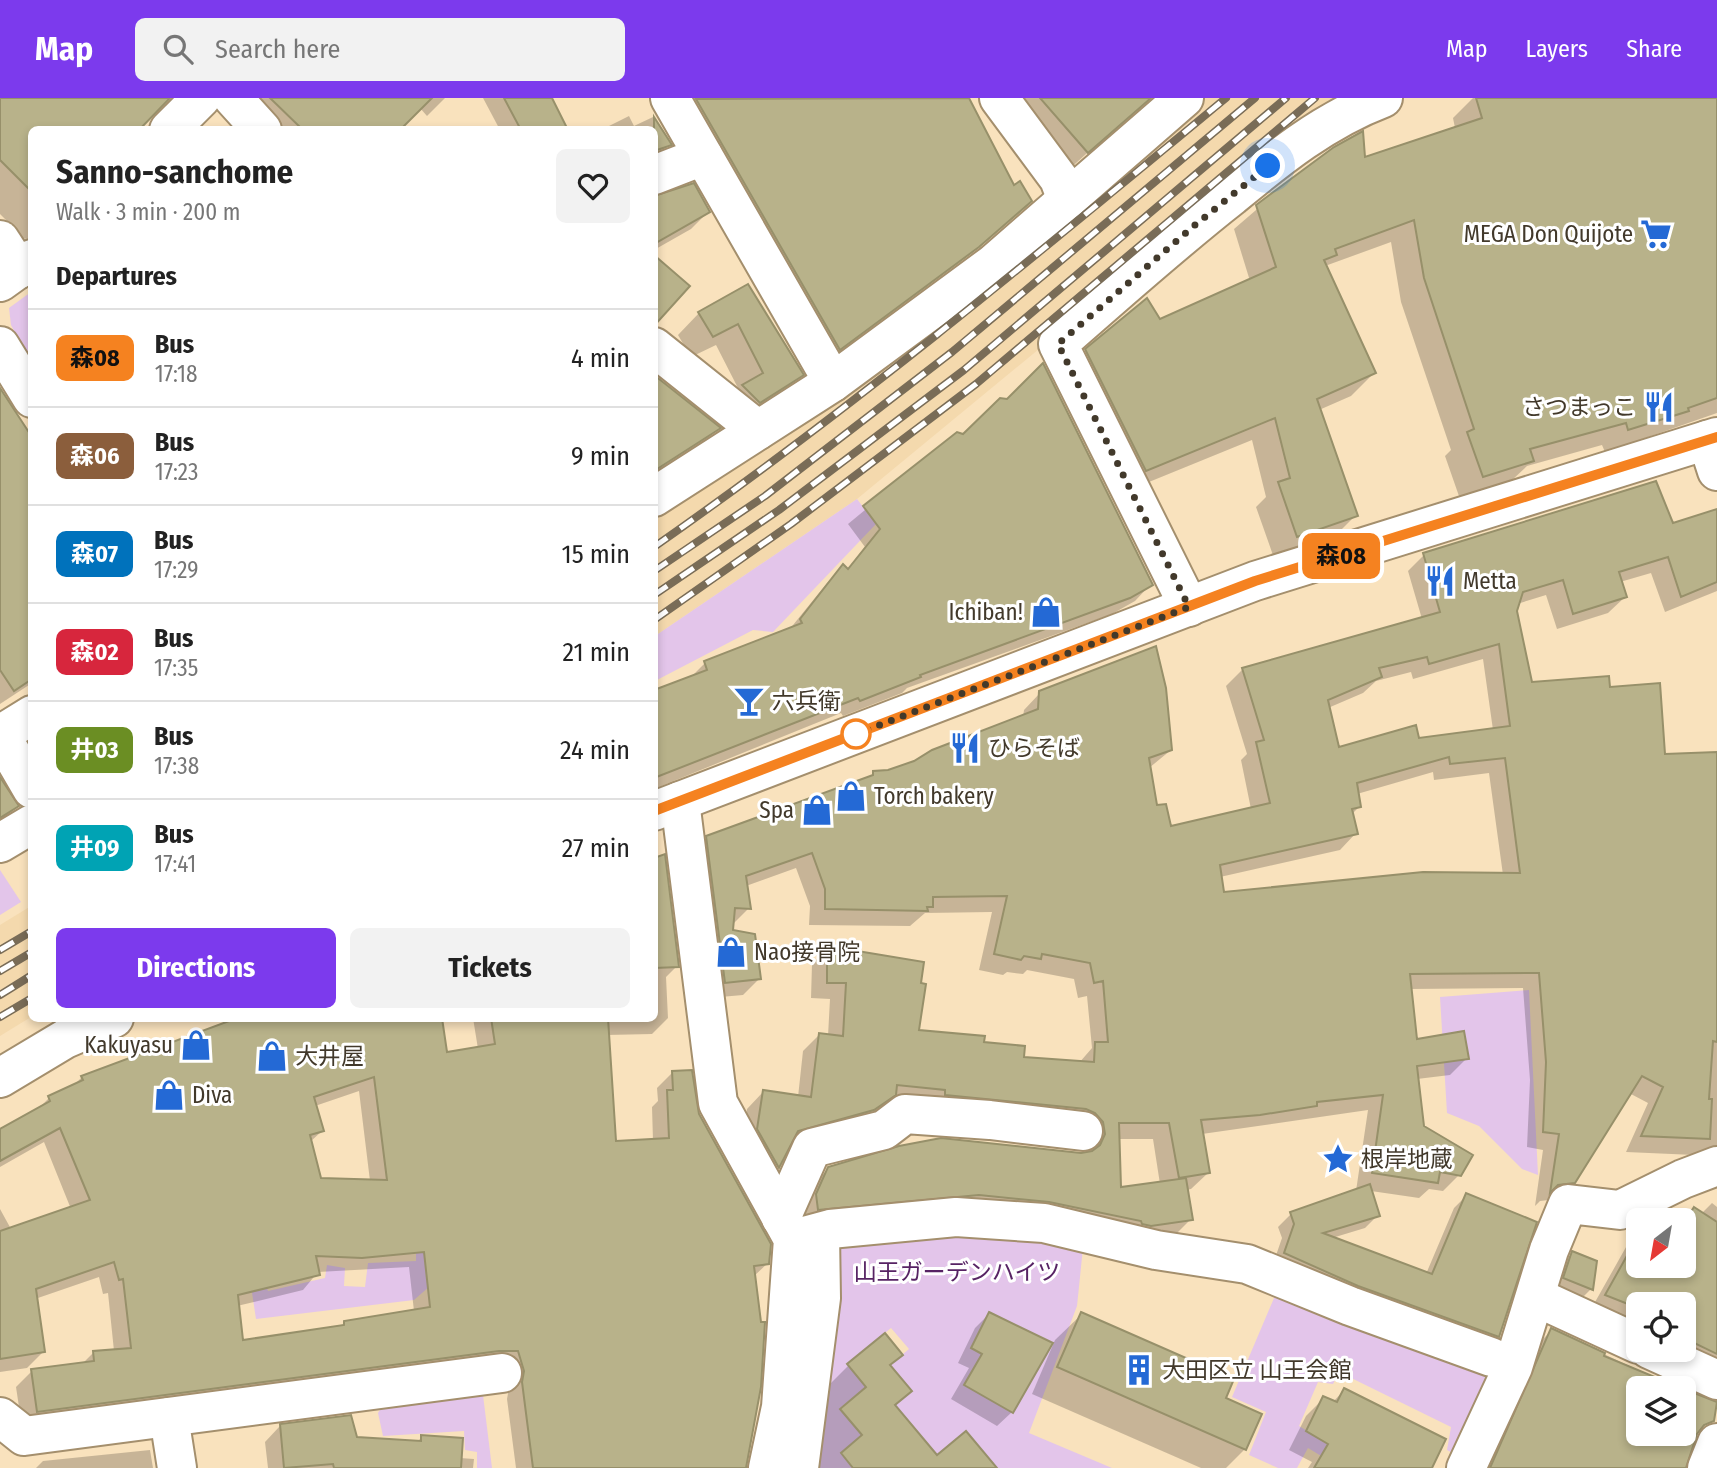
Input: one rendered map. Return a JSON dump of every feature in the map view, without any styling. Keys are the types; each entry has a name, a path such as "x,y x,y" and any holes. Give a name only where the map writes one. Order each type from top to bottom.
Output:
{"street":[{"path":"173,126 201,98"},
{"path":"233,98 258,126"},
{"path":"670,98 833,382"},
{"path":"999,98 1059,179 1067,200"},
{"path":"658,494 833,382 993,264 1184,98"},
{"path":"1189,607 1058,344 1195,225 1287,151 1336,117 1382,98"},
{"path":"658,173 703,156"},
{"path":"0,346 28,392"},
{"path":"658,350 758,430"},
{"path":"799,1468 821,1298 798,1230 718,1103 667,806 1255,581 1714,449"},
{"path":"28,717 0,734 28,782"},
{"path":"0,843 28,826"},
{"path":"0,1078 65,1039 105,1022"},
{"path":"768,1468 781,1406 798,1230 812,1148 884,1130 905,1114 990,1120 1083,1131"},
{"path":"1466,1468 1513,1367 1549,1250 1568,1204 1620,1210 1683,1179 1717,1166"},
{"path":"798,1230 956,1217 1045,1223 1156,1250 1247,1264 1350,1306 1491,1357"},
{"path":"1536,1297 1626,1338"},
{"path":"1678,1362 1717,1380"},
{"path":"0,1417 24,1436 502,1373"},
{"path":"169,1417 177,1468"},
{"path":"1707,1468 1717,1443"}],"shaded area":[{"path":"1193,98 1365,98 1056,335 857,499 658,634 658,518 749,461 917,332"},
{"path":"28,908 28,1019 0,1036 0,925"}],"green space":[{"path":"28,294 28,356 11,325 9,308"},
{"path":"857,499 876,524 773,632 753,630 658,679 658,634"},
{"path":"0,870 21,902 0,915"},
{"path":"1529,990 1538,1175 1522,1169 1479,1126 1447,1113 1440,997"},
{"name":"山王ガーデンハイツ","path":"960,1220 1084,1238 1077,1306 1029,1433 1112,1468 997,1468 966,1431 937,1455 895,1405 912,1391 890,1365 909,1349 891,1328 847,1364 866,1387 840,1408 862,1435 841,1453 853,1468 778,1468 829,1236","holes":["976,1364 1025,1393 1013,1413 964,1385"]},
{"path":"477,1245 414,1300 256,1319 251,1286 260,1267 268,1291 325,1278 327,1265 345,1268 344,1286 365,1287 368,1263 416,1261 416,1246"},
{"path":"1277,1291 1507,1381 1467,1461 1447,1450 1451,1427 1339,1372 1333,1384 1318,1382 1299,1426 1359,1462 1341,1468 1308,1448 1297,1468 1278,1468 1249,1455 1266,1412 1232,1397"},
{"path":"483,1395 492,1468 477,1468 477,1452 465,1450 464,1431 383,1436 378,1413 385,1402"}],"building":[{"path":"0,98 170,98 143,126 28,126 28,188 0,160"},
{"path":"270,98 432,98 404,126 299,126"},
{"path":"504,98 552,98 566,126 519,126"},
{"path":"969,98 1014,185 1020,181 1032,201 979,247 840,350 696,99"},
{"path":"1040,98 1151,98 1088,153"},
{"path":"1476,98 1717,98 1717,398 1688,408 1689,411 1628,430 1626,423 1530,449 1534,461 1483,477 1467,432 1474,429 1424,278 1414,220 1335,249 1337,255 1324,260 1376,373 1317,399 1358,516 1297,537 1278,482 1290,478 1275,418 1146,471 1085,349 1147,298 1160,319 1276,267 1256,205 1334,147 1363,131 1365,157 1482,118"},
{"path":"654,117 672,145 658,150 658,126 654,126"},
{"path":"694,183 710,212 658,242 658,195"},
{"path":"658,258 690,286 658,322"},
{"path":"748,284 804,375 760,403 742,385 763,373 738,324 713,337 698,312"},
{"path":"1043,363 1153,585 1130,598 920,675 921,677 860,701 858,698 658,776 658,688 707,670 704,661 802,623 800,619 843,564 848,569 880,529 863,506 957,432 963,434 1000,398 1007,399"},
{"path":"658,378 721,428 658,468"},
{"path":"0,388 28,431 28,682 14,691 0,670"},
{"path":"1656,481 1673,523 1717,509 1717,582 1681,597 1668,557 1619,572 1627,597 1573,614 1563,580 1523,592 1517,611 1532,682 1609,676 1610,687 1660,683 1665,754 1717,752 1717,1042 1713,1041 1709,1099 1712,1099 1710,1139 1641,1136 1663,1087 1642,1076 1575,1183 1558,1185 1550,1193 1559,1134 1543,1132 1546,1062 1539,973 1410,974 1417,1039 1464,1031 1469,1059 1417,1066 1424,1126 1473,1155 1461,1176 1440,1172 1438,1183 1372,1173 1383,1095 1317,1102 1317,1106 1260,1115 1201,1120 1210,1173 1179,1178 1169,1123 1119,1123 1121,1187 1186,1178 1193,1220 1151,1226 1142,1224 1141,1221 1049,1202 979,1195 818,1210 816,1194 828,1167 899,1146 941,1138 1081,1153 1092,1151 1100,1145 1105,1134 1103,1122 1095,1113 1086,1109 945,1095 945,1090 897,1085 896,1095 874,1110 798,1131 779,1168 757,1129 763,1090 811,1097 819,1033 843,1036 846,983 827,983 827,946 924,962 921,983 926,984 919,1030 985,1036 984,1042 1025,1046 1024,1057 1094,1062 1095,1042 1108,1042 1103,981 1094,983 1090,963 1042,954 1041,959 1024,956 1021,960 994,954 1007,896 933,897 933,907 927,907 928,911 825,909 825,889 812,853 746,876 751,909 735,908 733,930 755,934 761,979 725,983 706,836 873,775 873,771 888,770 914,761 932,750 1038,709 1039,691 1156,646 1166,688 1172,750 1149,758 1157,805 1166,804 1171,826 1270,803 1256,742 1264,740 1242,668 1440,612 1423,553","holes":["1499,644 1510,726 1419,738 1416,725 1339,747 1328,700 1382,677 1379,668 1427,657 1429,664","1449,757 1450,764 1505,758 1520,873 1423,872 1224,892 1220,865 1358,834 1352,809 1361,807 1357,783"]},
{"path":"0,777 19,806 0,818"},
{"path":"665,854 679,967 658,968 658,857"},
{"path":"226,1022 443,1022 447,1052 495,1044 492,1022 608,1022 616,1141 669,1138 667,1090 673,1090 672,1071 692,1070 699,1114 771,1244 769,1264 754,1266 761,1322 765,1322 761,1387 746,1468 533,1468 522,1382 524,1371 518,1351 499,1351 37,1412 31,1369 94,1361 93,1351 131,1348 123,1279 119,1280 114,1262 36,1289 45,1352 0,1359 0,1231 90,1200 60,1128 0,1161 0,1129 50,1101 48,1096 83,1080 81,1076","holes":["374,1077 387,1180 321,1178 310,1135 324,1131 314,1097","424,1252 430,1307 344,1321 344,1325 243,1340 238,1295 320,1275 316,1256 362,1258"]},
{"path":"1370,1184 1380,1216 1323,1233 1432,1274 1466,1193 1537,1222 1499,1337 1358,1286 1284,1253 1294,1224 1290,1212"},
{"path":"1696,1208 1717,1222 1717,1354 1696,1344 1696,1292 1626,1292 1626,1303 1605,1295 1626,1257 1626,1278 1696,1278"},
{"path":"1572,1251 1597,1261 1593,1290 1563,1278"},
{"path":"989,1312 1053,1343 1013,1413 964,1385 982,1354 971,1348"},
{"name":"大田区立 山王会館","path":"1081,1312 1234,1379 1226,1398 1262,1414 1246,1450 1057,1367"},
{"path":"1551,1328 1605,1353 1604,1356 1652,1376 1626,1376 1626,1446 1693,1446 1686,1468 1490,1468"},
{"name":"山王ガーデンハイツ","path":"885,1333 903,1355 890,1365 912,1391 895,1405 937,1455 966,1431 997,1468 853,1468 841,1453 862,1435 840,1409 866,1387 847,1364"},
{"path":"1344,1388 1446,1439 1432,1468 1314,1468 1328,1444 1306,1431 1323,1396 1337,1402"},
{"path":"1696,1394 1717,1402 1714,1421 1704,1425 1696,1437"},
{"path":"351,1415 357,1437 421,1441 421,1435 463,1438 461,1468 334,1468 333,1464 284,1468 280,1424"}],"railway":[{"path":"658,544 873,385 1226,98"},
{"path":"658,568 765,496 952,352 1255,98"},
{"path":"658,592 779,510 964,370 1286,98"},
{"path":"658,617 791,524 976,384 1315,98"},
{"path":"0,950 28,933"},
{"path":"0,971 28,954"},
{"path":"0,995 28,978"},
{"path":"0,1017 28,1000"}],"bus line":[{"name":"森08","path":"658,809 1255,581 1717,437"}],"place":[{"name":"MEGA Don Quijote","path":"1656,234"},
{"name":"さつまっこ","path":"1659,407"},
{"name":"Metta","path":"1440,581"},
{"name":"Ichiban!","path":"1046,612"},
{"name":"六兵衛","path":"749,701"},
{"name":"ひらそば","path":"965,748"},
{"name":"Torch bakery","path":"851,796"},
{"name":"Spa","path":"817,810"},
{"name":"Nao接骨院","path":"731,952"},
{"name":"Kakuyasu","path":"196,1045"},
{"name":"大井屋","path":"272,1056"},
{"name":"Diva","path":"169,1095"},
{"name":"根岸地蔵","path":"1338,1159"},
{"name":"大田区立 山王会館","path":"1139,1370"}],"route":[{"path":"856,734 1189,607 1058,344 1195,225 1268,166"}]}
